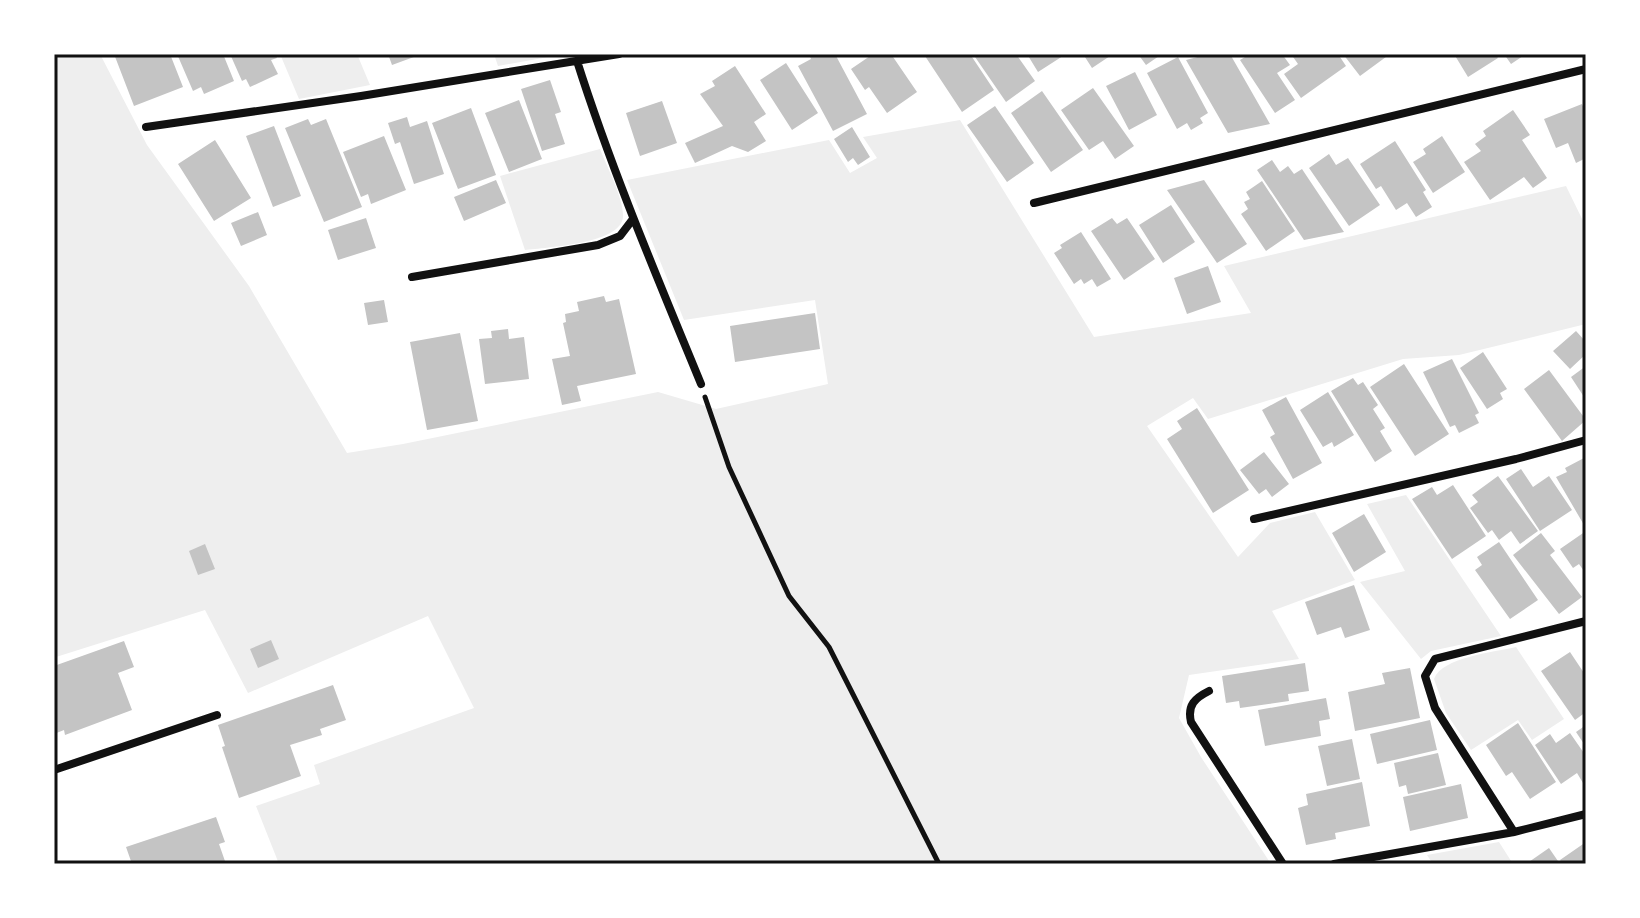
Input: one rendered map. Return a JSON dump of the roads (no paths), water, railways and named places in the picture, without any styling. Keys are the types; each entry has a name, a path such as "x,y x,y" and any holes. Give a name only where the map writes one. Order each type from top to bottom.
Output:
{"street":[{"path":"146,127 619,54"},
{"path":"577,61 633,219 701,384"},
{"path":"1034,203 1586,69"},
{"path":"412,277 598,245 620,236 633,219"},
{"path":"1254,519 1586,440"},
{"path":"1514,832 1435,708 1425,676 1435,659 1586,621"},
{"path":"1209,691 1191,704 1188,712 1191,722 1283,864"},
{"path":"54,770 217,715"},
{"path":"1334,864 1514,832 1586,814"}]}
